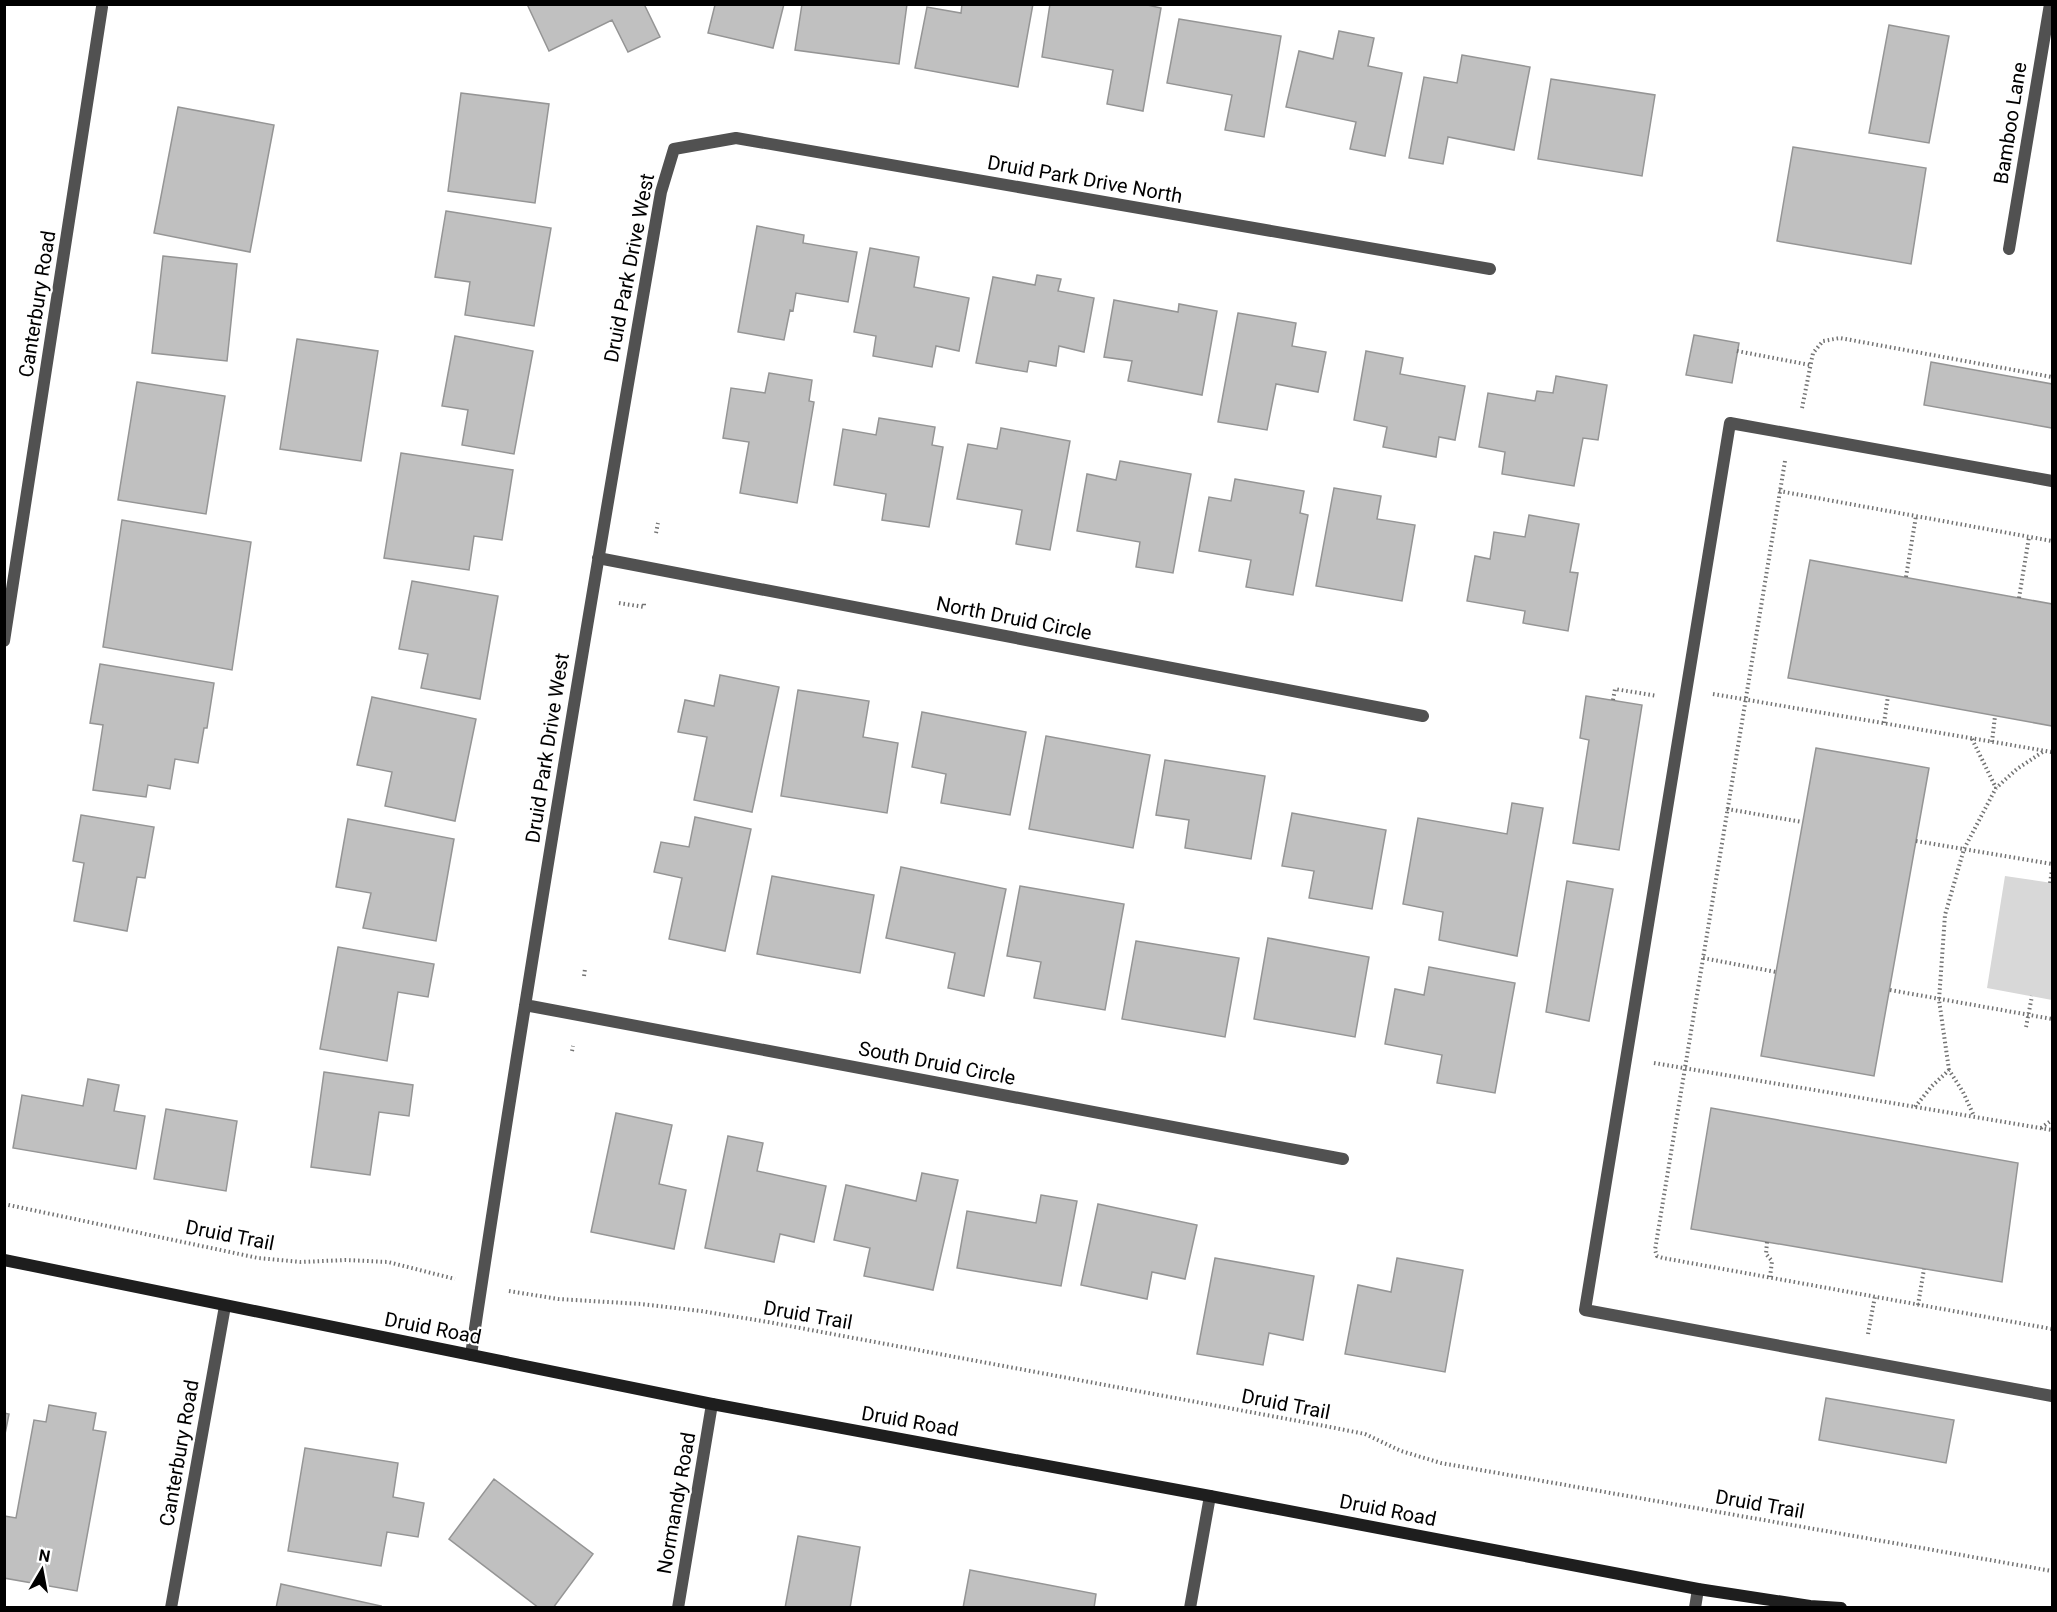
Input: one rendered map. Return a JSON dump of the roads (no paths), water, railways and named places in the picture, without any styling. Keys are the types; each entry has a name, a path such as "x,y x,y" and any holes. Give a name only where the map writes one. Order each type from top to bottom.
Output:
{"street":[{"name":"Bamboo Lane","path":"2009,249 2050,4"},
{"name":"Canterbury Road","path":"4,641 102,8"},
{"name":"Druid Park Drive North","path":"674,149 736,138 1490,269"},
{"name":"Druid Park Drive West","path":"471,1355 598,558 661,192 674,149"},
{"path":"2052,481 1730,423 1585,1310 2052,1396"},
{"name":"North Druid Circle","path":"598,558 1423,716"},
{"name":"South Druid Circle","path":"525,1005 1343,1159"},
{"name":"Druid Road","path":"4,1260 712,1404 1698,1589 1813,1607 1841,1608"},
{"name":"Canterbury Road","path":"171,1608 225,1306"},
{"name":"Normandy Road","path":"678,1608 712,1404"},
{"path":"1190,1608 1210,1496"},
{"path":"1695,1608 1698,1589"}]}
